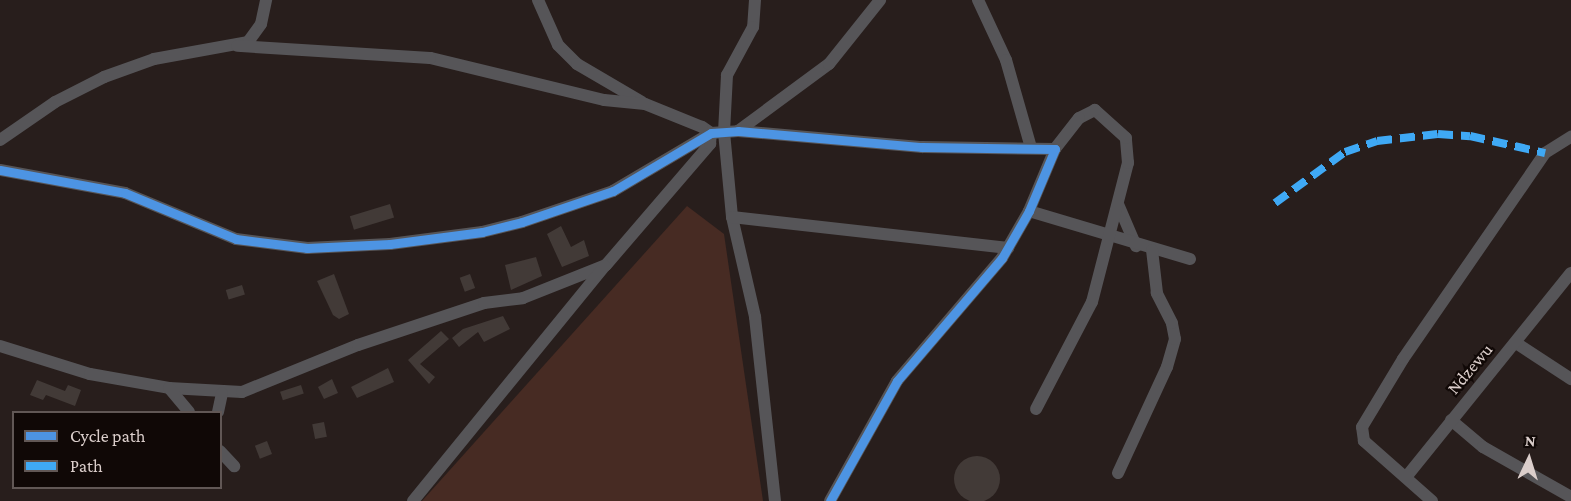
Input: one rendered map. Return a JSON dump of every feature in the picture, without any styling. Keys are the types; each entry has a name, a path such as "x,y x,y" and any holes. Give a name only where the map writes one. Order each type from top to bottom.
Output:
{"street":[{"path":"237,46 255,36 266,0"},
{"path":"538,0 558,45 577,64 645,104 717,133"},
{"path":"414,501 606,265 708,150 717,133 727,75 753,27 755,0"},
{"path":"738,131 829,64 880,0"},
{"path":"978,0 1006,60 1031,148"},
{"path":"0,140 55,102 104,77 154,59 237,46 430,58 604,100 645,104"},
{"path":"830,501 897,381 976,293 1008,248 1029,211 1055,149 1084,113 1100,112 1128,143 1118,204 1092,302 1036,409"},
{"path":"0,170 125,193 236,239 307,248 390,244 482,232 522,222 613,190 717,133 738,131 922,147 1055,149"},
{"path":"717,133 732,217 755,317 775,501"},
{"path":"1432,501 1362,437 1372,404 1545,153 1571,137"},
{"path":"1118,204 1136,246"},
{"path":"1029,211 1109,238 1190,259"},
{"path":"732,217 1008,248"},
{"path":"1118,473 1167,368 1175,339 1155,287 1152,250"},
{"path":"0,346 90,374 169,388 222,393 242,392 358,345 484,303 523,298 606,265"},
{"name":"Ndzewu","path":"1407,476 1571,273"},
{"path":"1516,343 1571,379"},
{"path":"169,388 188,411"},
{"path":"218,411 222,393"},
{"path":"1451,420 1483,447 1571,497"},
{"path":"222,453 234,466"}],"shaded area":[{"path":"687,206 724,234 763,501 422,501"}],"building":[{"path":"390,204 394,217 354,230 350,216"},
{"path":"561,226 571,247 584,240 589,256 562,267 547,234"},
{"path":"536,257 542,276 511,290 505,265"},
{"path":"334,274 349,314 339,319 333,315 317,281"},
{"path":"470,274 475,288 465,292 460,278"},
{"path":"242,285 245,295 229,300 226,290"},
{"path":"503,316 510,329 484,342 478,332 459,347 452,338 463,329"},
{"path":"441,331 449,339 420,364 435,377 429,384 408,360"},
{"path":"388,368 394,382 357,398 351,387"},
{"path":"332,379 338,393 324,399 318,387"},
{"path":"37,380 65,391 68,385 81,390 75,406 46,395 43,400 30,395"},
{"path":"301,385 304,394 283,400 280,392"},
{"path":"324,422 327,437 315,439 312,424"},
{"path":"267,441 272,454 260,459 255,446"},
{"path":"977,456 993,463 1000,479 993,495 977,502 961,495 954,479 961,463"}],"marked path":[{"path":"1275,203 1345,152 1377,141 1438,134 1470,136 1545,153"}],"cycle path":[{"path":"0,170 125,193 236,239 307,248 390,244 482,232 522,222 613,191 711,133 738,131 922,147 1055,149 1029,211 1002,258 897,381 830,501"}]}
